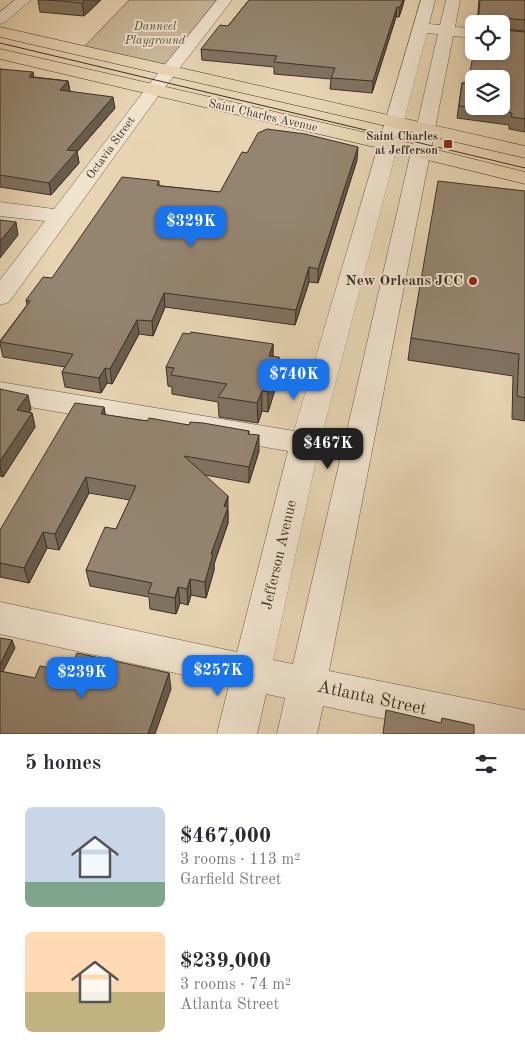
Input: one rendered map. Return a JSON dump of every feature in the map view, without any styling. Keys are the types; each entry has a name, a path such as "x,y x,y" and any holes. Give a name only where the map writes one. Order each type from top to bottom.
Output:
{"main road":[{"name":"Saint Charles Avenue","path":"0,32 170,72 392,134"},
{"name":"Saint Charles Avenue","path":"0,54 153,91 423,141 525,152"},
{"name":"Saint Charles Avenue","path":"423,141 525,178"}],"street":[{"path":"0,19 24,0"},
{"name":"Octavia Street","path":"0,297 153,91 170,72 225,0"},
{"name":"Jefferson Avenue","path":"237,734 305,444 428,0"},
{"path":"297,734 453,0"},
{"path":"420,29 465,32"},
{"path":"0,209 61,217"},
{"path":"0,392 357,452"},
{"path":"0,618 252,672"},
{"name":"Atlanta Street","path":"252,672 525,729"}],"green space":[{"name":"Danneel Playground","path":"129,0 225,0 170,71 80,51"}],"building":[{"path":"49,0 85,0 82,3"},
{"path":"249,0 403,0 400,7 397,7 373,81 331,78 335,68 274,62 277,56 201,49 220,25 228,26"},
{"path":"480,0 525,0 525,20 510,19 510,15 479,15"},
{"path":"510,31 525,32 525,119 511,117 510,70 470,70 472,60 510,60"},
{"path":"0,69 33,72 29,77 68,81 60,90 113,97 67,150 77,151 49,183 0,175"},
{"path":"462,83 465,83 465,107 459,106"},
{"path":"267,129 305,134 358,147 318,269 309,267 296,310 164,293 152,321 137,320 110,369 105,368 99,378 62,372 73,354 0,342 30,301 26,300 43,277 52,278 122,177 159,181 157,185 161,186 220,192 242,152 247,153 258,133"},
{"name":"New Orleans JCC","path":"438,181 525,191 525,398 517,396 519,354 411,338"},
{"path":"0,220 16,222 0,241"},
{"path":"191,332 273,344 269,356 279,357 268,392 262,391 257,403 218,397 227,384 171,375 174,368 166,367 183,333 190,334"},
{"path":"0,389 28,395 17,410 32,413 0,461"},
{"path":"75,403 104,407 101,414 147,421 149,418 189,425 190,422 203,423 249,431 248,434 259,435 249,467 184,456 228,496 224,506 228,507 211,554 213,554 205,582 190,579 187,589 178,587 175,598 148,593 152,583 86,570 105,527 116,529 136,486 86,477 55,534 43,532 24,568 0,563 0,530"},
{"path":"0,638 12,640 0,665"},
{"path":"77,653 169,673 148,734 0,734 0,671 35,678 40,666 69,672"},
{"path":"386,710 441,723 442,718 474,725 474,734 383,734"}],"tram line":[{"path":"0,43 525,168"}],"place":[{"name":"Saint Charles at Jefferson","path":"448,144"},
{"name":"New Orleans JCC","path":"473,281"}]}
